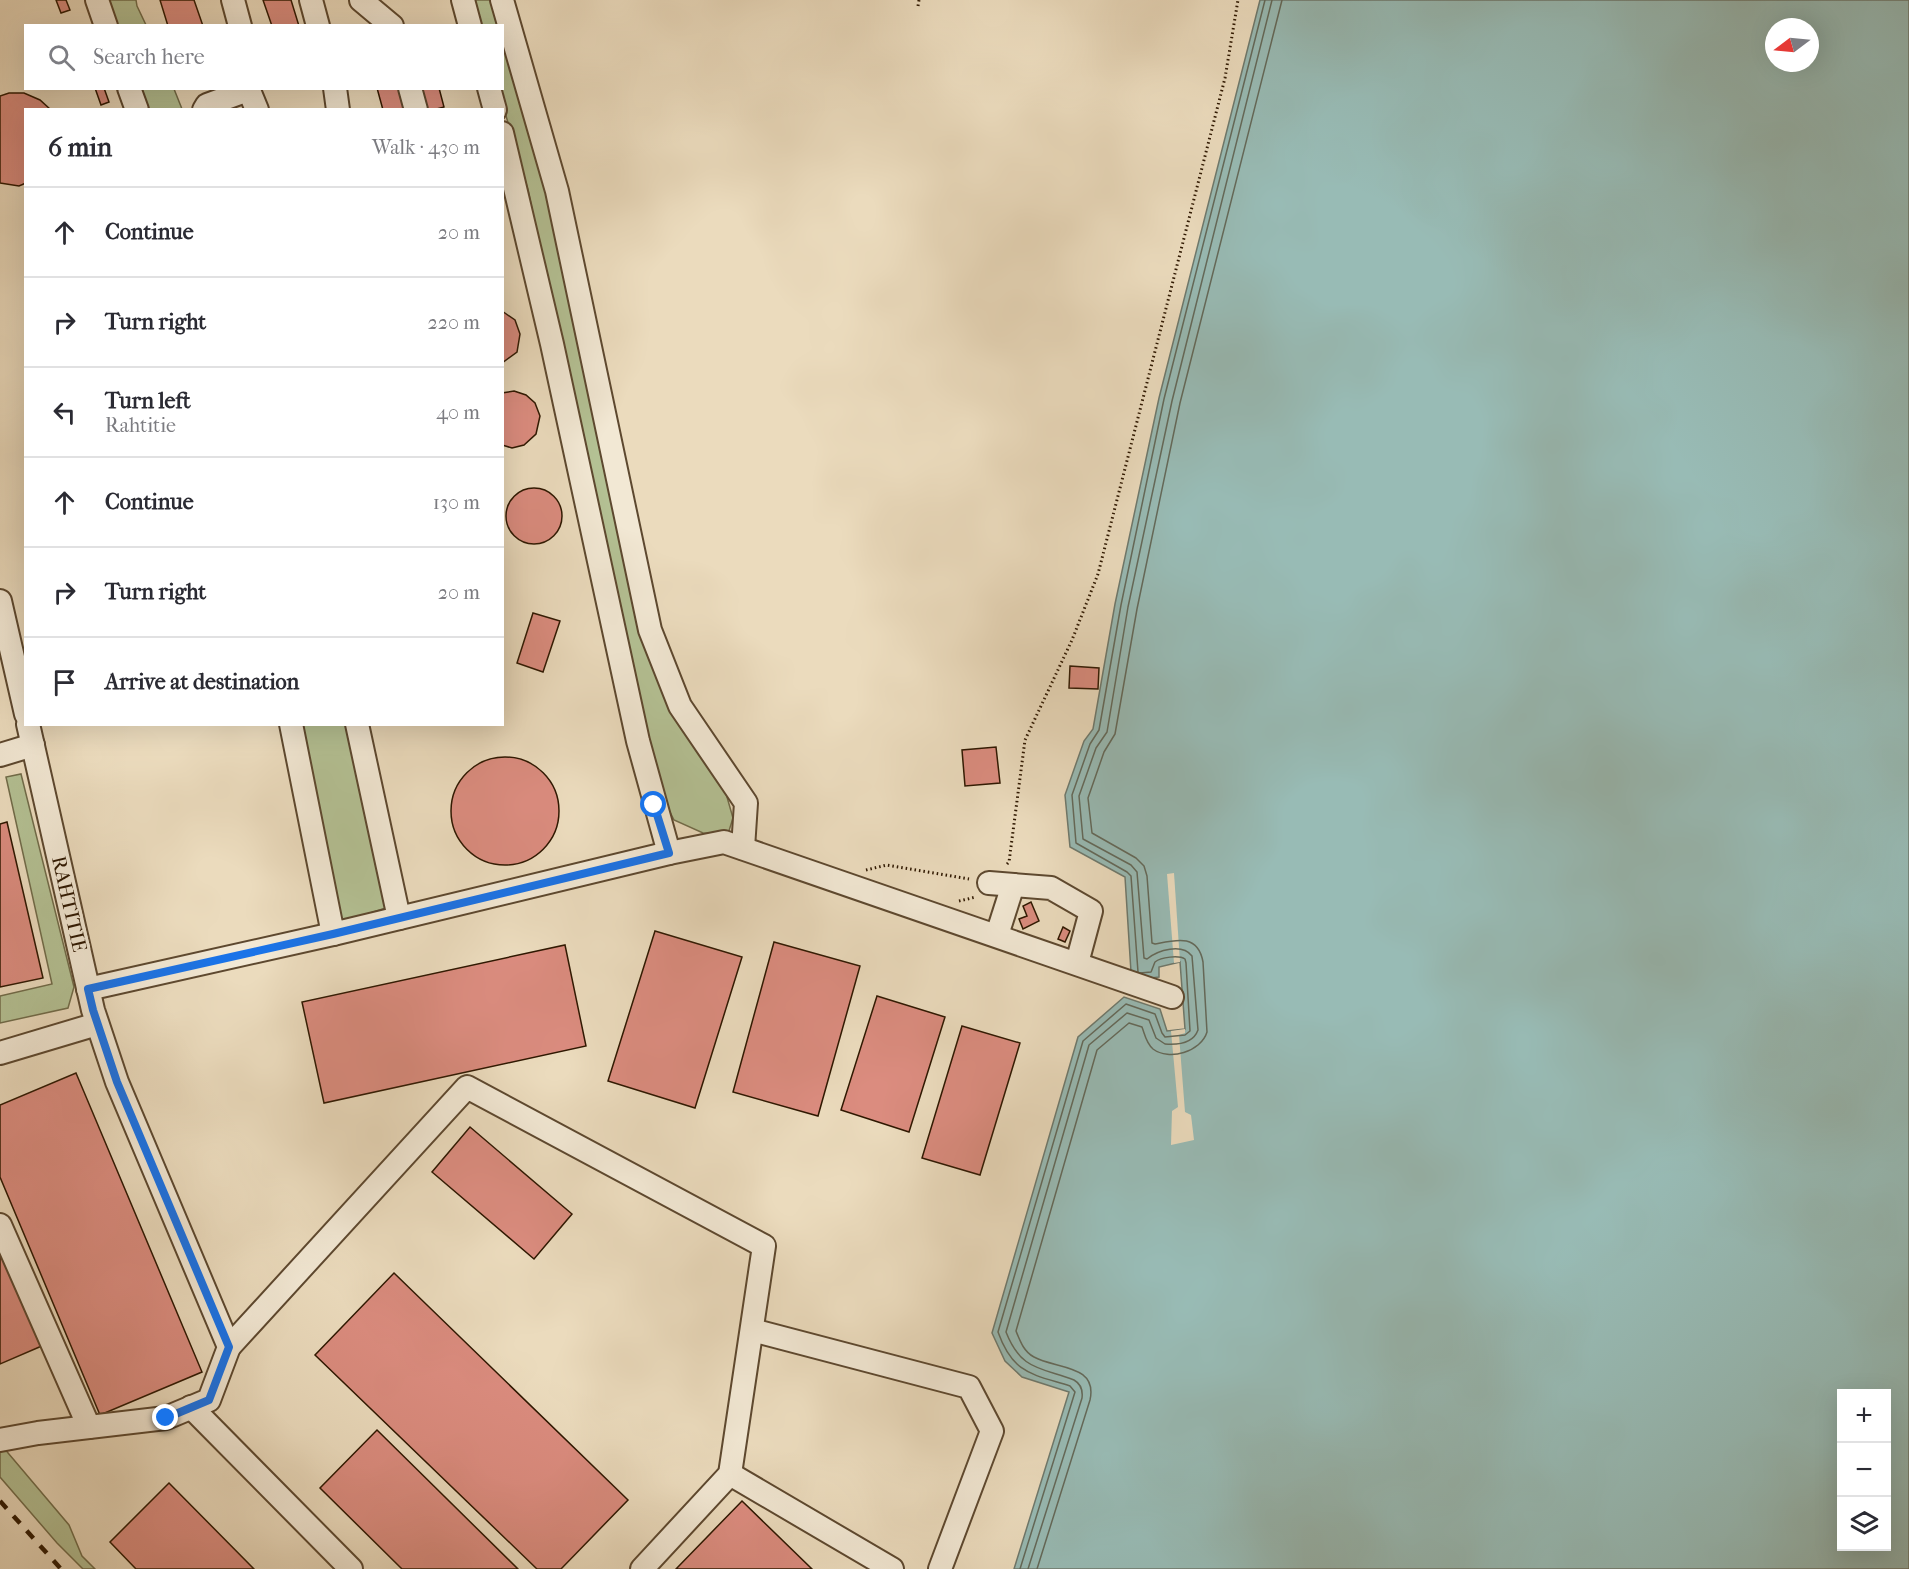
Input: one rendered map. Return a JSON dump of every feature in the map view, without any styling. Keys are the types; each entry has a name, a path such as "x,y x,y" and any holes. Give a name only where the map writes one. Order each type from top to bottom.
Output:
{"street":[{"path":"97,0 105,24"},
{"path":"234,0 240,24"},
{"path":"311,0 317,24"},
{"path":"361,0 390,24"},
{"path":"463,0 469,24"},
{"path":"502,0 557,191 650,630 680,706 746,803 743,848"},
{"path":"130,90 136,108"},
{"path":"335,90 338,108"},
{"path":"411,90 415,108"},
{"path":"490,90 494,108"},
{"path":"205,108 207,105 251,96"},
{"path":"504,141 552,344 638,741 669,853"},
{"path":"0,601 24,705"},
{"path":"291,726 333,934"},
{"path":"357,726 399,918"},
{"path":"0,755 30,735"},
{"name":"RAHTITIE","path":"30,735 97,1024 117,1082 229,1347"},
{"path":"88,989 724,842 1172,997"},
{"path":"989,883 1051,888 1090,911 1077,963"},
{"path":"997,935 1013,885"},
{"path":"0,1053 97,1024"},
{"path":"0,1440 38,1432 166,1418 209,1400 229,1347 467,1087 764,1246 730,1474 642,1569"},
{"path":"0,1225 89,1427"},
{"path":"752,1330 969,1387 992,1431 940,1569"},
{"path":"191,1407 351,1569"},
{"path":"730,1474 892,1569"}],"path":[{"path":"918,6 919,0"},
{"path":"953,902 976,897 1009,862 1025,740 1072,640 1098,574 1225,78 1238,0"},
{"path":"864,870 887,865 989,883"}],"green space":[{"path":"104,0 136,0 146,24 112,24"},
{"path":"472,0 494,0 501,24 479,24"},
{"path":"504,33 550,191 645,635 671,713 725,790 733,818 728,834 703,833 674,820 661,794 575,414 528,190 498,90 504,90"},
{"path":"134,90 174,90 182,108 142,108"},
{"path":"298,726 349,726 389,907 339,923"},
{"path":"21,774 74,987 68,1008 0,1023 0,996 52,984 6,777"},
{"path":"3,1447 69,1525 82,1556 95,1569 83,1569 57,1543 0,1477 0,1448"}],"water":[{"path":"1260,0 1909,0 1909,1569 1014,1569 1069,1392 1022,1377 1005,1361 992,1333 1078,1037 1124,997 1160,1009 1167,1031 1185,1029 1180,962 1159,967 1159,977 1143,979 1131,972 1125,877 1070,847 1065,795 1084,741 1093,729 1115,604 1159,398"}],"pier":[{"path":"1174,873 1180,962 1174,963 1167,874"},
{"path":"1185,1029 1185,1033 1179,1035 1185,1112 1191,1115 1194,1140 1171,1145 1172,1111 1178,1107 1171,1031"}],"building":[{"path":"56,0 66,0 70,10 61,13"},
{"path":"160,0 194,0 202,24 167,24"},
{"path":"263,0 291,0 298,24 271,24"},
{"path":"96,90 105,90 109,102 101,105"},
{"path":"378,90 440,90 444,107 440,108 382,108"},
{"path":"9,93 24,93 40,100 49,108 24,108 24,184 19,186 0,183 0,96"},
{"path":"504,312 515,320 520,334 517,352 504,362"},
{"path":"514,391 526,395 535,403 540,416 536,434 524,445 512,448 504,446 504,393"},
{"path":"534,488 545,490 554,496 560,505 562,516 560,527 554,536 545,542 534,544 523,542 514,536 508,527 506,516 508,505 514,496 523,490"},
{"path":"533,613 560,621 543,672 517,663"},
{"path":"1070,666 1099,668 1098,689 1069,688"},
{"path":"996,747 1000,783 965,786 962,750"},
{"path":"505,757 526,761 543,773 555,790 559,811 555,832 543,849 526,861 505,865 484,861 467,849 455,832 451,811 455,790 467,773 484,761"},
{"path":"7,822 43,978 0,987 0,824"},
{"path":"1031,902 1039,921 1023,929 1019,919 1027,916 1023,906"},
{"path":"1063,927 1070,931 1065,942 1058,939"},
{"path":"655,931 742,957 695,1108 608,1081"},
{"path":"774,942 860,966 818,1116 733,1092"},
{"path":"565,945 586,1046 324,1103 302,1002"},
{"path":"877,996 945,1017 909,1132 841,1110"},
{"path":"962,1026 1020,1043 980,1175 922,1158"},
{"path":"76,1073 202,1372 100,1415 0,1177 0,1105"},
{"path":"470,1127 572,1214 534,1259 432,1172"},
{"path":"0,1245 44,1345 0,1364"},
{"path":"394,1273 628,1500 561,1569 537,1569 315,1355"},
{"path":"377,1430 518,1569 402,1569 320,1488"},
{"path":"169,1483 254,1569 136,1569 110,1542"},
{"path":"742,1501 812,1569 676,1569"}],"railway":[{"path":"0,1501 61,1569"}],"route":[{"path":"166,1418 209,1400 229,1347 117,1082 88,989 333,934 669,853 654,805"}]}
